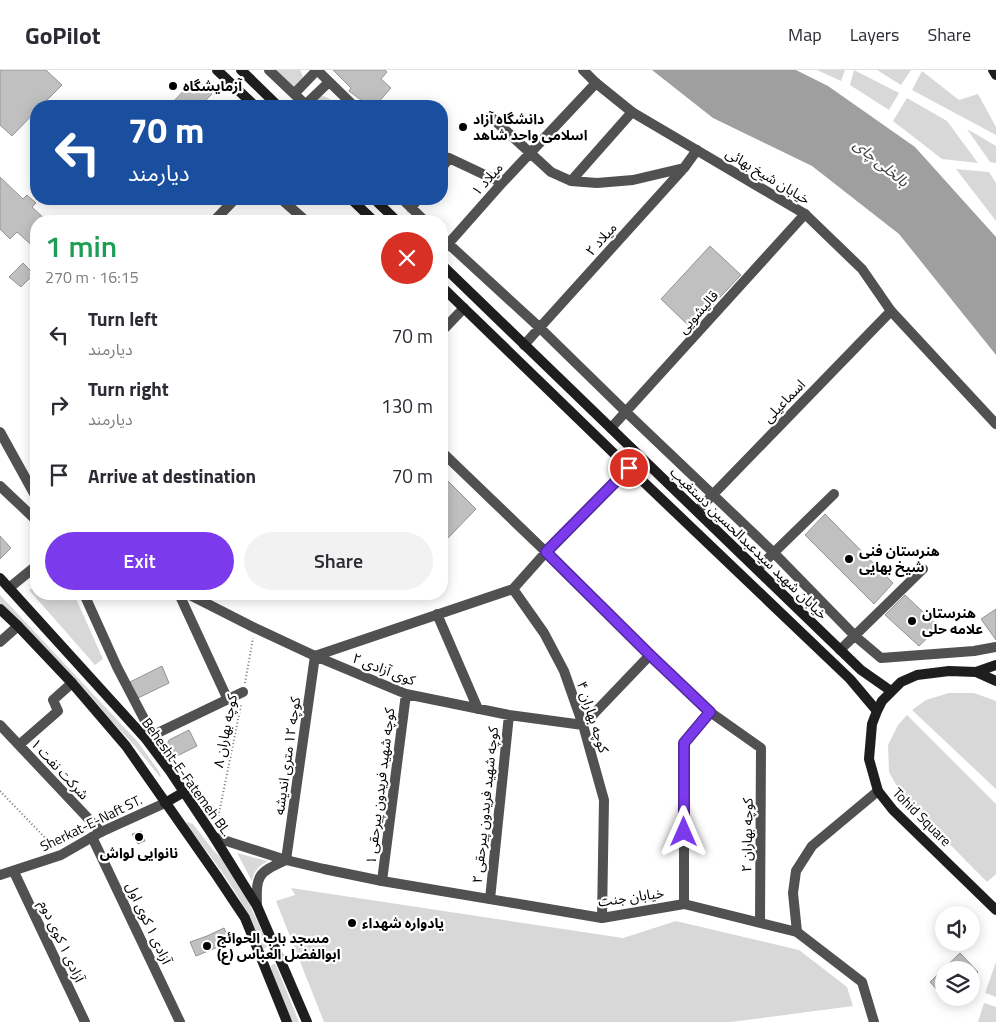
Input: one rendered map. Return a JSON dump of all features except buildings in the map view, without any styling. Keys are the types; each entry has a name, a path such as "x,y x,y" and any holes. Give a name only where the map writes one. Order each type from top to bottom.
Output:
{"main road":[{"path":"217,70 249,100"},
{"path":"240,70 272,100"},
{"path":"993,70 996,76"},
{"path":"357,205 368,215"},
{"path":"380,205 391,215"},
{"name":"خیابان شهید سیدعبدالحسین دستغیب","path":"448,271 861,670 891,691"},
{"name":"خیابان شهید سیدعبدالحسین دستغیب","path":"448,293 850,679 877,711"},
{"name":"Behesht-E-Fatemeh BL.","path":"0,578 150,737 257,906 308,1022"},
{"path":"0,609 72,683 126,746 165,802 245,918 287,1022"},
{"path":"976,672 996,665"},
{"name":"Tohid Square","path":"996,681 976,672 949,671 917,675 901,682 882,701 877,711 872,724 869,759 878,791 893,810 996,910"},
{"path":"165,802 184,792"},
{"path":"262,960 278,953"}],"street":[{"path":"269,70 300,100"},
{"path":"294,94 317,70 348,100"},
{"name":"خیابان شیخ بهائی","path":"583,70 632,112 805,214 862,269 891,311 996,424"},
{"path":"312,100 329,82"},
{"name":"میلاد ۱","path":"448,237 502,183 596,83"},
{"path":"571,181 632,112"},
{"path":"492,118 551,172 571,181 633,180 684,168"},
{"name":"میلاد ۲","path":"524,345 684,168 697,150"},
{"path":"448,159 449,158 502,183"},
{"path":"220,215 229,205"},
{"path":"288,205 299,215"},
{"path":"408,205 419,215"},
{"name":"قالیشویی","path":"611,428 805,214"},
{"path":"448,243 774,553 855,636 881,658 974,651 996,647"},
{"path":"448,325 464,308"},
{"name":"اسماعیلی","path":"697,511 891,311"},
{"path":"0,432 30,486"},
{"path":"448,458 710,712 684,743 684,904"},
{"path":"315,656 513,589 546,552 629,468"},
{"path":"0,486 30,514"},
{"path":"757,570 834,494"},
{"path":"840,650 923,569"},
{"path":"9,588 30,571"},
{"name":"کوچه بهاران ۴","path":"513,589 544,633 564,670 583,725 604,800 602,918"},
{"path":"87,600 150,737 243,692"},
{"path":"181,600 228,700"},
{"name":"کوی آزادی ۲","path":"200,600 315,656 406,694 509,715 583,725"},
{"path":"437,614 478,709"},
{"path":"0,642 18,626"},
{"path":"583,725 650,655"},
{"name":"کوچه ۱۲ متری اندیشه","path":"286,860 315,656"},
{"path":"19,745 58,711 53,700 72,683"},
{"name":"کوچه شهید فریدون پیرحقی ۱","path":"382,881 406,694"},
{"name":"کوچه بهاران ۲","path":"710,712 761,748 760,922"},
{"name":"کوچه شهید فریدون پیرحقی ۲","path":"490,899 509,715"},
{"name":"شرکت نفت ۱","path":"0,725 96,834"},
{"path":"797,932 793,893 796,871 812,846 878,791"},
{"name":"Sherkat-E-Naft ST.","path":"0,876 61,855 96,834 165,802"},
{"name":"آزادی ۱ کوی اول","path":"96,834 180,1022"},
{"name":"خیابان جنت","path":"214,837 286,860 382,881 602,918 684,904 797,932 862,982 874,1022"},
{"path":"257,906 258,880 262,873 286,860"},
{"name":"آزادی ۱ کوی دوم","path":"14,872 85,1022"}],"path":[{"name":"کوچه بهاران ۸","path":"214,837 255,628"},
{"path":"0,791 61,855"}],"shaded area":[{"path":"271,70 300,70 303,76 301,81 292,90"},
{"path":"817,70 845,70 841,81"},
{"path":"854,70 899,93 889,110 850,85"},
{"path":"877,70 911,70 901,85"},
{"path":"922,71 959,100 978,94 996,127 996,135 912,90"},
{"path":"323,96 331,100 316,100"},
{"path":"907,98 947,121 978,163 942,159 893,121"},
{"path":"967,129 996,146 996,163 990,162"},
{"path":"956,169 989,172 996,183 996,221"},
{"path":"0,595 137,741 158,770 160,777 134,745 0,603"},
{"path":"38,600 77,600 103,659 95,665"},
{"path":"949,693 974,693 996,701 996,789 912,710 926,700"},
{"path":"907,715 996,804 996,874 987,882 903,797 889,772 888,745 898,725"},
{"path":"187,822 193,824 221,858 246,897 268,944 267,947 263,949 261,946 238,897 220,869 186,824"},
{"path":"237,853 268,861 257,869 252,881"},
{"path":"291,888 623,938 676,921 799,950 847,987 853,1006 731,1022 324,1022 276,901 295,895"},
{"path":"996,962 996,997 985,993"},
{"path":"275,964 278,970 299,1022 292,1022 272,971 271,966"},
{"path":"984,1003 996,1007 996,1022 978,1022"}],"water":[{"name":"بالخلی چای","path":"652,70 796,70 828,86 915,147 996,237 996,355 899,234 812,166 713,118"}],"place":[{"name":"آزمایشگاه","path":"173,86"},
{"name":"دانشگاه آزاد اسلامی واحد شاهد","path":"463,127"},
{"name":"هنرستان فنی شیخ بهایی","path":"849,559"},
{"name":"هنرستان علامه حلی","path":"912,621"},
{"name":"نانوایی لواش","path":"139,837"},
{"name":"یادواره شهداء","path":"352,923"},
{"name":"مسجد باب الحوائج ابوالفضل العباس (ع)","path":"207,946"}],"route":[{"path":"629,468 546,552 710,712 684,743 684,832"}]}
